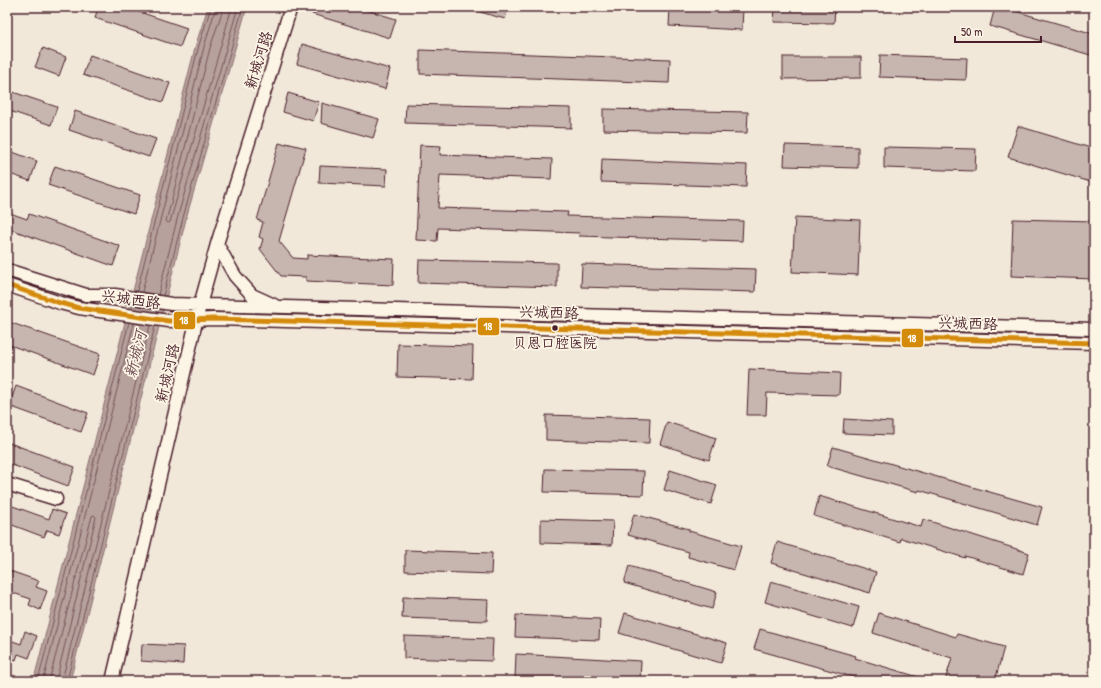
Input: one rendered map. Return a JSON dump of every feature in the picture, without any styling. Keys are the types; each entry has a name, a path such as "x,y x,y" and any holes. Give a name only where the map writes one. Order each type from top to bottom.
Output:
{"street":[{"name":"新城河路","path":"112,681 196,320 217,244 291,7"},
{"path":"217,244 235,276 252,295 279,308"},
{"name":"兴城西路","path":"7,270 86,295 124,297 171,304 1094,329"},
{"name":"兴城西路","path":"7,285 79,308 169,321 196,320 1094,343"},
{"path":"7,484 56,499"}],"water":[{"name":"新城河","path":"208,7 247,7 187,215 70,681 28,681 34,679 196,44"}],"building":[{"path":"98,7 125,7 187,28 180,47 95,18"},
{"path":"314,7 357,7 396,19 390,38 312,14"},
{"path":"473,7 508,7 505,19 473,10"},
{"path":"670,7 743,7 742,30 669,26"},
{"path":"775,7 835,7 834,23 774,22"},
{"path":"995,7 1001,7 1094,34 1094,56 990,26"},
{"path":"302,44 390,69 385,89 297,64"},
{"path":"43,48 66,57 59,76 35,67"},
{"path":"420,50 670,59 669,83 420,74"},
{"path":"90,55 170,83 163,102 83,75"},
{"path":"880,55 967,58 966,80 879,77"},
{"path":"783,57 861,57 861,78 783,79"},
{"path":"7,90 57,107 51,125 7,110"},
{"path":"288,93 319,102 313,121 283,112"},
{"path":"322,103 379,119 373,138 321,123"},
{"path":"406,104 571,108 571,128 405,123"},
{"path":"603,109 748,112 747,133 603,130"},
{"path":"75,111 156,139 149,157 69,130"},
{"path":"1018,126 1094,149 1094,183 1008,157"},
{"path":"279,143 286,145 286,143 306,148 279,241 293,258 307,259 307,255 394,259 393,285 306,281 306,277 281,276 260,249 263,239 259,237 263,222 257,220"},
{"path":"420,145 441,146 440,155 552,159 551,179 440,175 438,208 568,212 567,216 743,221 742,241 579,236 580,233 438,228 437,241 416,240"},
{"path":"785,145 858,147 858,168 784,166"},
{"path":"884,147 976,149 975,171 884,168"},
{"path":"7,150 37,161 30,181 7,173"},
{"path":"602,159 747,165 746,187 601,182"},
{"path":"55,166 140,195 134,214 48,185"},
{"path":"320,166 387,169 386,186 319,183"},
{"path":"7,212 27,219 29,214 120,246 113,266 7,228"},
{"path":"795,217 860,220 858,275 792,272"},
{"path":"1013,219 1094,221 1094,279 1011,276"},
{"path":"419,260 557,263 557,287 418,283"},
{"path":"582,264 756,269 755,292 581,287"},
{"path":"9,322 100,354 93,375 7,344 7,327"},
{"path":"398,344 473,346 472,379 397,377"},
{"path":"749,369 840,373 839,395 767,393 766,415 747,415"},
{"path":"16,386 88,413 81,432 9,406"},
{"path":"546,415 650,418 649,443 546,440"},
{"path":"844,419 892,422 892,435 843,433"},
{"path":"667,422 716,438 709,460 660,444"},
{"path":"7,442 75,467 68,486 7,463"},
{"path":"833,447 1042,507 1037,525 919,490 918,492 827,466"},
{"path":"545,469 644,471 643,495 544,492"},
{"path":"670,470 717,485 711,504 664,490"},
{"path":"819,496 921,527 923,519 1029,553 1023,574 901,538 900,542 814,516"},
{"path":"7,504 49,519 52,509 66,514 59,534 47,530 44,537 7,523"},
{"path":"634,514 689,529 689,531 741,546 734,570 688,557 689,552 628,535"},
{"path":"541,519 613,521 612,545 541,543"},
{"path":"777,542 876,572 870,593 771,563"},
{"path":"405,550 492,553 491,574 405,571"},
{"path":"629,566 717,592 712,609 624,583"},
{"path":"7,570 39,581 36,587 47,591 40,610 29,605 31,599 7,591"},
{"path":"771,581 859,607 853,628 765,602"},
{"path":"403,597 488,600 487,621 402,618"},
{"path":"625,613 727,643 721,663 619,633"},
{"path":"879,613 956,637 957,634 1004,647 995,681 945,681 952,658 873,633"},
{"path":"516,615 600,619 599,640 515,637"},
{"path":"760,629 856,656 855,658 925,679 925,681 860,681 860,679 754,649"},
{"path":"25,631 37,636 29,658 18,654 16,660 7,657 7,639 21,644"},
{"path":"404,636 493,639 492,661 404,658"},
{"path":"142,644 184,646 183,664 141,661"},
{"path":"516,654 641,661 640,681 577,681 515,678"}],"transit line":[{"name":"18","path":"7,285 79,308 169,321 213,319 1094,343"}],"place":[{"name":"贝恩口腔医院","path":"555,328"}]}
